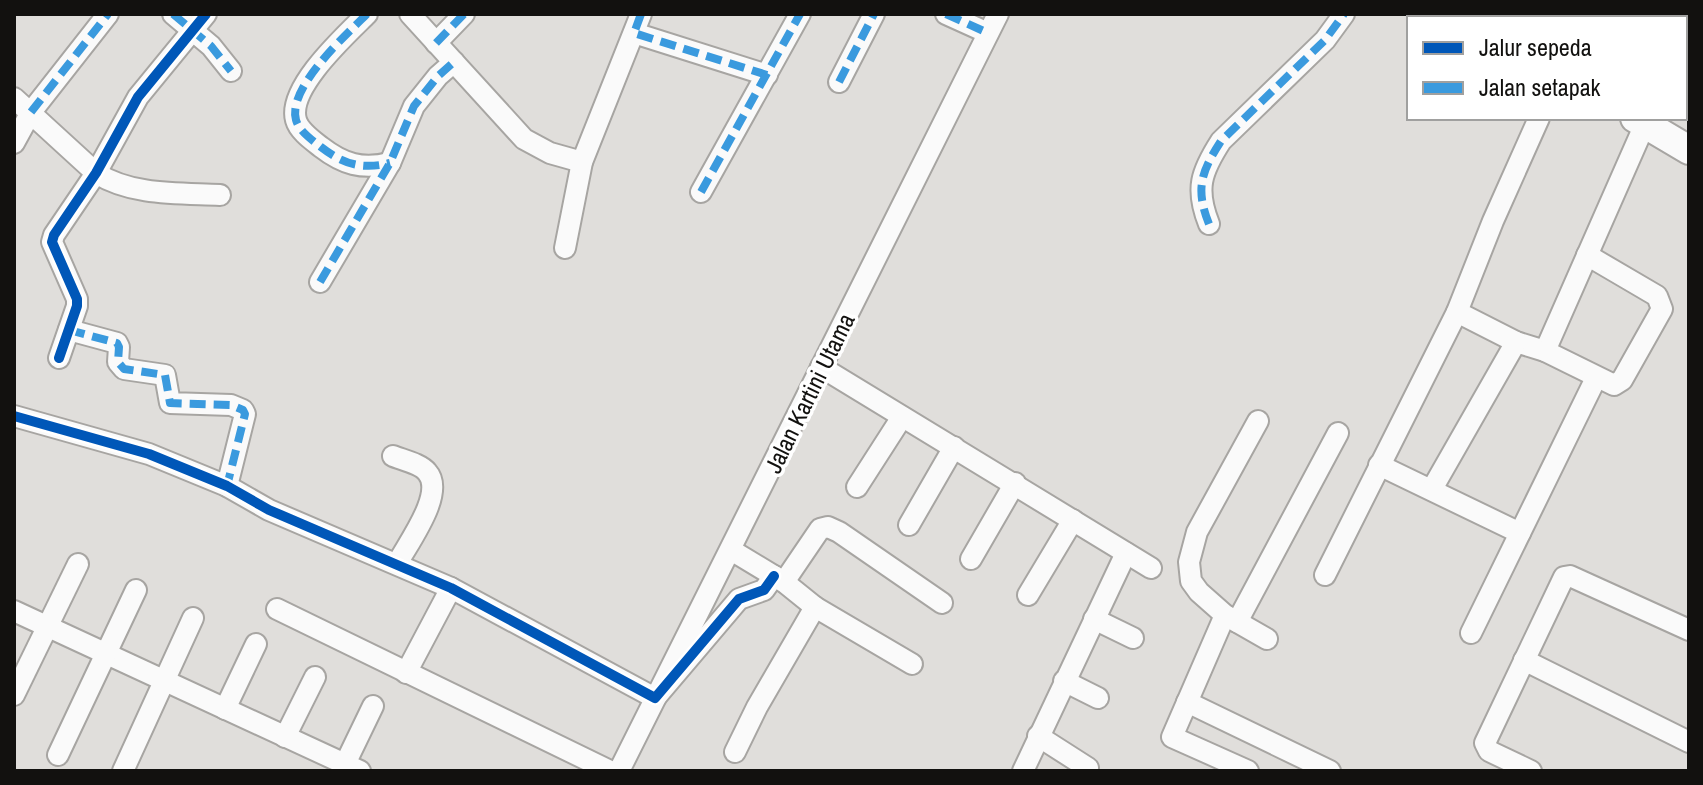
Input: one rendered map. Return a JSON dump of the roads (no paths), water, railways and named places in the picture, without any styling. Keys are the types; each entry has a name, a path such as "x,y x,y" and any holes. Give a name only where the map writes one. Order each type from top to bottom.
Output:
{"highway":[{"path":"1640,121 1689,150"}],"street":[{"path":"14,143 31,112 108,14"},
{"path":"173,14 199,22 211,46 231,71"},
{"path":"367,14 319,64 301,93 295,109 296,122 308,137 338,161 350,165 390,163"},
{"path":"410,14 524,139 550,153 582,162"},
{"path":"436,43 464,14"},
{"path":"701,192 800,14"},
{"path":"839,82 874,14"},
{"path":"946,14 988,33"},
{"name":"Jalan Kartini Utama","path":"619,771 998,14"},
{"path":"1209,224 1201,203 1200,187 1205,170 1221,141 1325,40 1344,14"},
{"path":"59,358 77,299 52,242 54,235 96,173 138,97 199,22"},
{"path":"565,248 582,162 638,24 767,75"},
{"path":"320,282 390,163 414,106 438,76 454,62"},
{"path":"14,98 96,173 110,182 158,193 220,195"},
{"path":"1325,575 1457,312 1538,120"},
{"path":"1545,351 1640,121"},
{"path":"1457,312 1516,342 1545,351 1611,385 1622,380 1662,305 1657,296 1587,255"},
{"path":"69,330 117,343 118,362 124,369 165,375 170,403 231,405 243,410 227,486"},
{"path":"1432,489 1516,342"},
{"path":"821,367 1151,568"},
{"path":"1471,633 1596,378"},
{"path":"14,416 149,454 227,486 269,510 451,588 655,698 739,599 764,590 779,579 824,527 839,532 942,603"},
{"path":"857,487 902,417"},
{"path":"1258,421 1197,532 1189,562 1191,581 1231,618 1267,639"},
{"path":"1248,771 1172,737 1231,618 1338,433"},
{"path":"909,525 954,447"},
{"path":"393,456 426,469 435,484 432,499 397,564"},
{"path":"1379,465 1520,533"},
{"path":"971,559 1015,483"},
{"path":"1028,595 1073,520"},
{"path":"731,550 779,579 815,607 912,664"},
{"path":"1023,771 1126,553"},
{"path":"14,695 78,564"},
{"path":"1531,771 1489,751 1485,743 1560,581 1567,576 1689,630"},
{"path":"406,673 451,588"},
{"path":"58,755 136,590"},
{"path":"735,752 757,707 815,607"},
{"path":"277,609 610,771"},
{"path":"14,611 352,768 373,706"},
{"path":"1662,617 1689,614"},
{"path":"123,771 193,618"},
{"path":"1094,619 1133,638"},
{"path":"225,709 256,644"},
{"path":"1524,660 1689,742"},
{"path":"285,737 315,677"},
{"path":"1064,681 1098,698"},
{"path":"1187,702 1297,764 1324,770"},
{"path":"1038,736 1088,768"}]}
